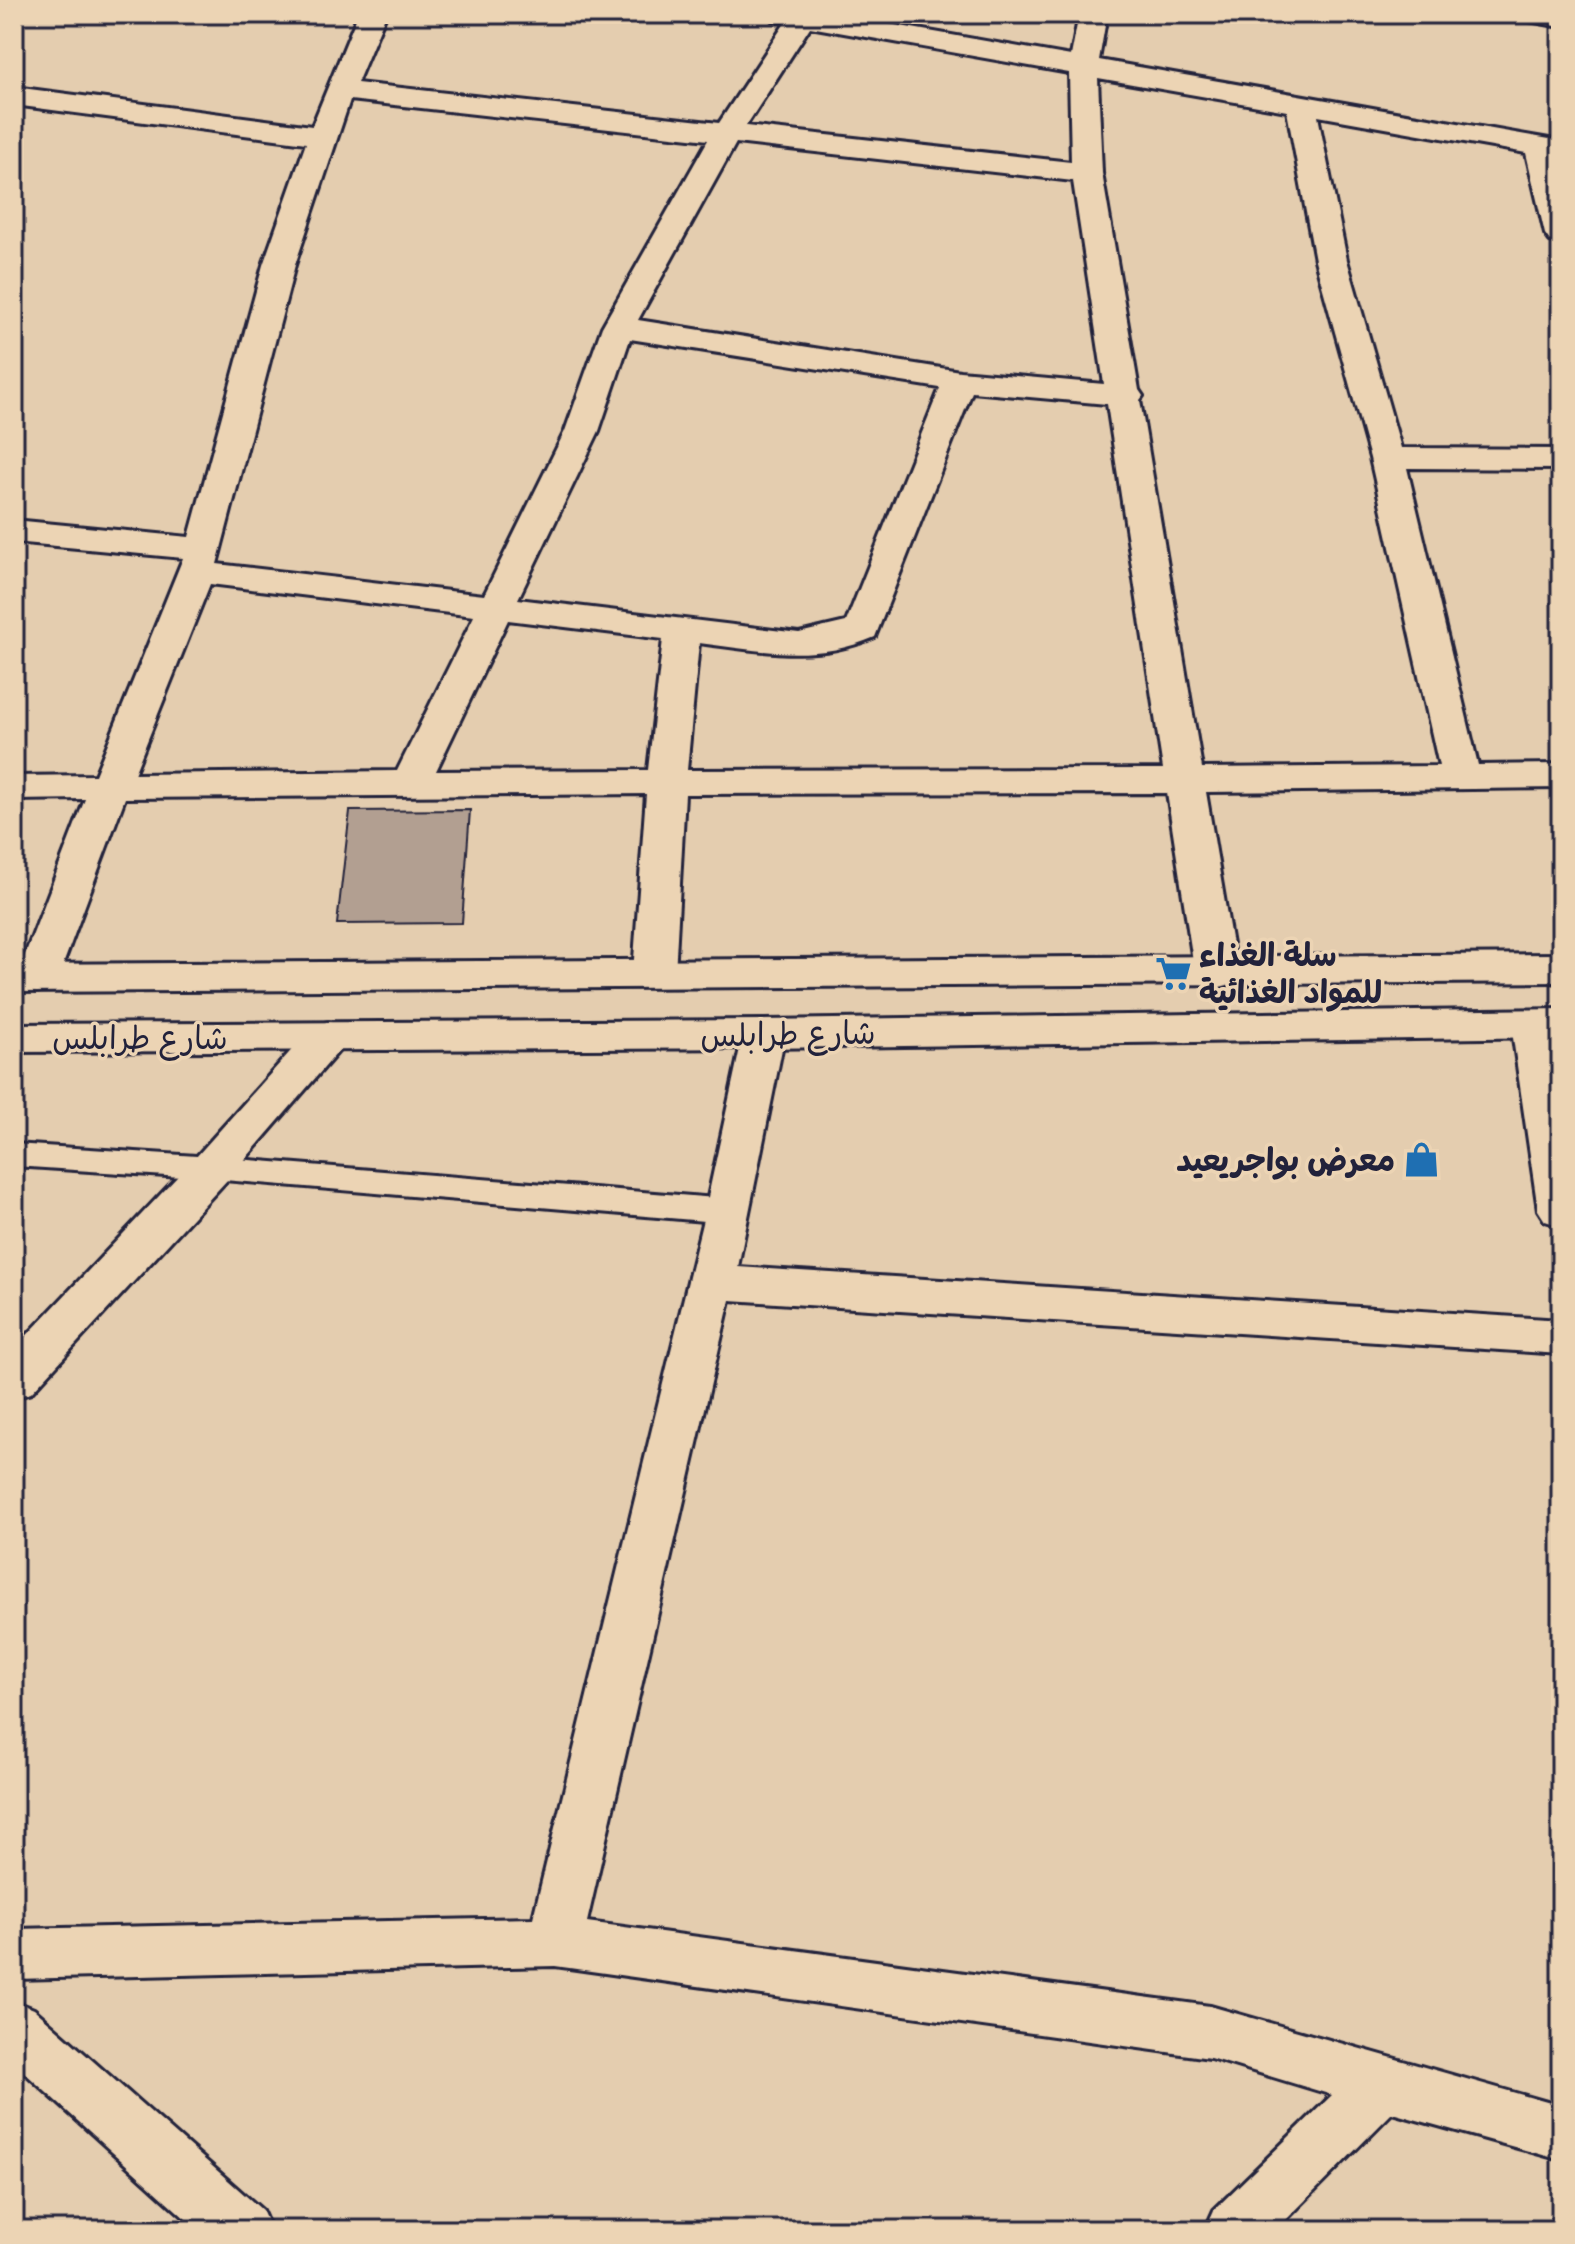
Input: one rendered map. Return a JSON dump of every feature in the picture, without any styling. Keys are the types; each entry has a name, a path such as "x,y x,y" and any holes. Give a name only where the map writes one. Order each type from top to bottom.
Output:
{"street":[{"path":"26,978 110,786 200,560 279,265 339,90 372,14"},
{"path":"1093,14 1083,66 1087,173 1126,396 1183,783 1216,974"},
{"path":"1534,14 1561,19"},
{"path":"411,783 582,431 618,327 797,15 1550,148 1561,234"},
{"path":"339,90 1087,173"},
{"path":"14,96 323,136"},
{"path":"1301,105 1331,260 1387,458 1461,778"},
{"path":"618,327 960,381 1126,396"},
{"path":"14,531 496,610 799,644 844,637 862,629 960,381"},
{"path":"1387,458 1561,459"},
{"path":"654,973 666,782 682,631"},
{"path":"14,788 411,783 1183,783 1561,776"},
{"name":"شارع طرابلس","path":"26,978 654,973 1216,974 1561,968"},
{"path":"1546,1023 1561,1210"},
{"name":"شارع طرابلس","path":"14,1038 764,1034 1546,1023"},
{"path":"555,1942 728,1211 764,1034"},
{"path":"14,1380 212,1168 328,1036"},
{"path":"710,1282 1561,1337"},
{"path":"14,1954 555,1942 1210,2032 1382,2084 1561,2133"},
{"path":"14,2027 241,2230"},
{"path":"1235,2230 1382,2084"}],"lane":[{"path":"14,1155 212,1168 728,1211"}],"building":[{"path":"470,810 462,923 337,924 350,811"}],"place":[{"name":"سلة الغذاء للمواد الغذائية","path":"1173,973"},
{"name":"معرض بواجريعيد","path":"1421,1160"}]}
